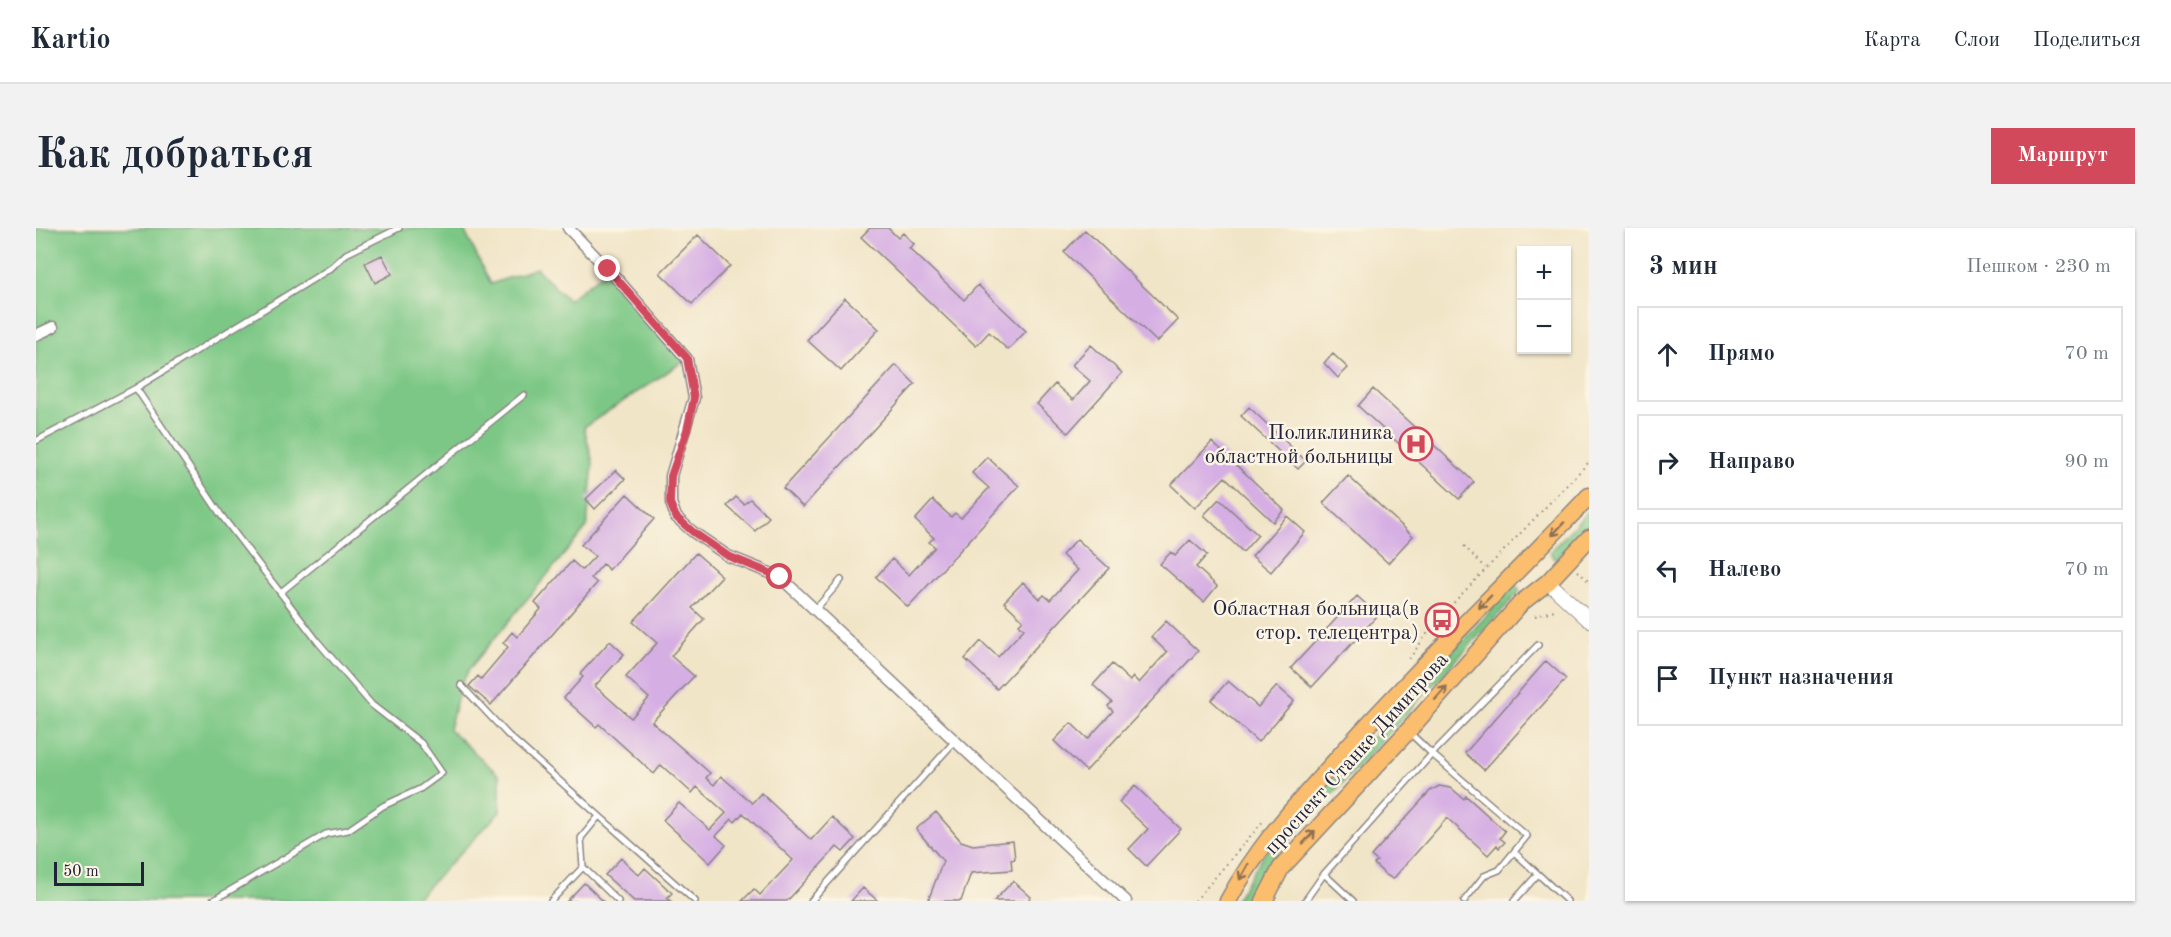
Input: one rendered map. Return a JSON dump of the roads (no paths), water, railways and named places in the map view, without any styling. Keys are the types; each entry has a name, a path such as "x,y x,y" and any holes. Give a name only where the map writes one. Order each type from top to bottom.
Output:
{"main road":[{"name":"проспект Станке Димитрова","path":"1228,901 1247,866 1281,822 1383,706 1501,585 1528,562 1589,496"},
{"name":"проспект Станке Димитрова","path":"1263,901 1281,868 1408,731 1521,603 1548,582 1589,538"},
{"path":"1528,562 1548,582"}],"street":[{"path":"568,228 687,358 694,398 687,430 671,476 670,503 676,517 693,532 728,556 780,577 1126,901"},
{"path":"36,335 53,327"},
{"path":"1548,582 1589,620"}],"lane":[{"path":"36,441 136,388 331,268 346,254 399,228"},
{"path":"136,388 221,515 277,591 281,592 318,642 372,705 422,743 442,772 420,789 383,806 348,830 326,834 212,901"},
{"path":"281,592 524,395"},
{"path":"815,610 841,580"},
{"path":"1305,901 1324,874 1432,754 1538,645"},
{"path":"461,685 508,735 695,901"},
{"path":"1408,731 1527,836 1499,870 1484,876 1464,901"},
{"path":"811,901 955,741"},
{"path":"599,816 581,838 583,867 618,901"},
{"path":"1514,852 1567,901"},
{"path":"551,901 583,867"},
{"path":"1324,874 1353,901"},
{"path":"1514,901 1538,874"}],"place":[{"name":"Поликлиника областной больницы","path":"1416,444"},
{"name":"Областная больница(в стор. телецентра)","path":"1442,620"}]}
